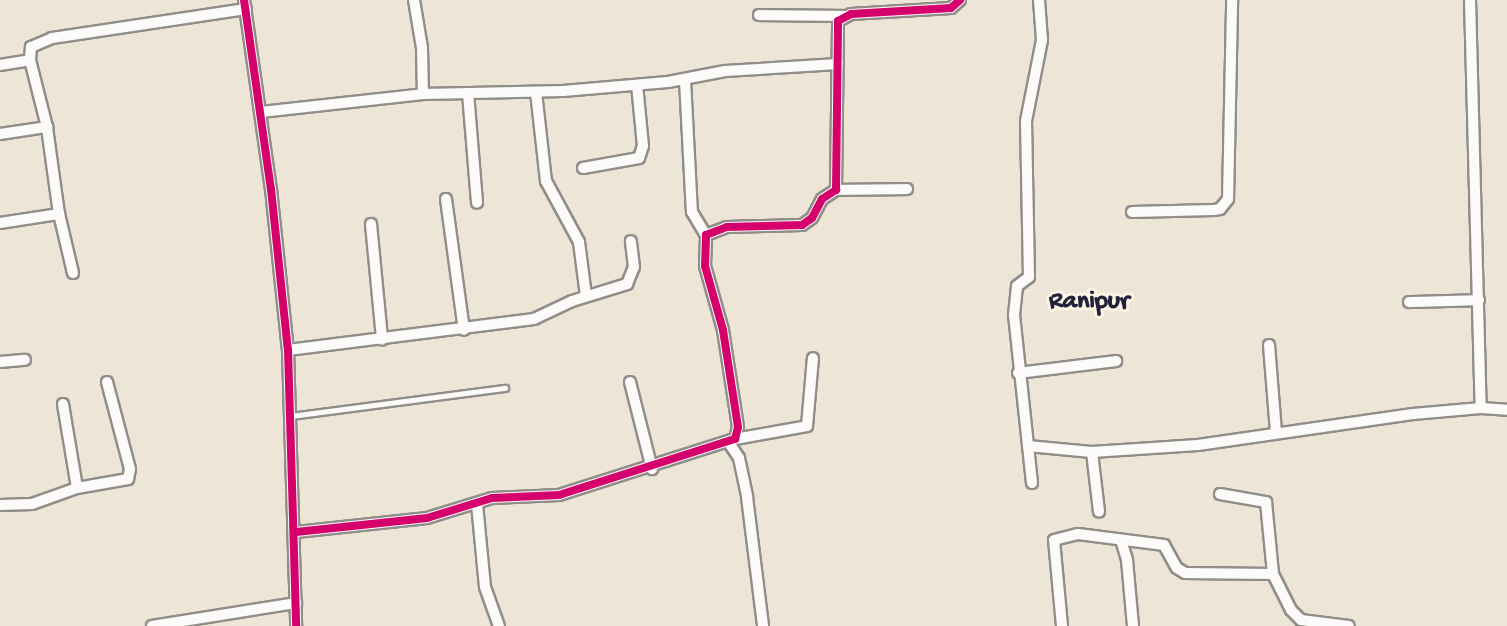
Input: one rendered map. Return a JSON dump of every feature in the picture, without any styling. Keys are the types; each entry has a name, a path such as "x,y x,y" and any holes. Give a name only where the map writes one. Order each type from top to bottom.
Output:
{"street":[{"path":"414,0 422,48 423,94"},
{"path":"759,15 844,16 951,8 960,0"},
{"path":"1032,483 1018,373 1014,315 1017,286 1029,278 1026,121 1042,40 1039,0"},
{"path":"1132,212 1214,210 1220,209 1228,199 1232,0"},
{"path":"1470,0 1481,408"},
{"path":"73,273 59,214 47,127 30,60 32,47 40,41 245,4 261,112 288,350 296,532 296,626"},
{"path":"836,190 837,28 844,16"},
{"path":"0,65 30,60"},
{"path":"261,112 423,94 536,92 637,85 685,80 725,71 838,64"},
{"path":"685,80 692,212 706,235 705,266 723,330 738,427 732,441 739,458 747,497 763,626"},
{"path":"583,168 639,158 643,146 637,85"},
{"path":"536,92 546,181 579,242 586,296"},
{"path":"468,93 477,203"},
{"path":"0,134 47,127"},
{"path":"706,235 727,227 802,225 812,218 822,199 836,190 907,189"},
{"path":"446,199 464,330"},
{"path":"0,223 59,214"},
{"path":"371,224 382,339"},
{"path":"288,350 521,322 631,280 631,241"},
{"path":"1409,302 1479,300"},
{"path":"1269,345 1276,432"},
{"path":"296,532 427,518 492,498 546,498 652,469 732,441 807,426 813,358"},
{"path":"0,362 25,360"},
{"path":"1018,373 1116,361"},
{"path":"0,505 32,504 77,488 122,482 130,475 107,382"},
{"path":"630,382 652,469"},
{"path":"63,404 77,488"},
{"path":"1028,446 1092,452 1198,445 1276,432 1481,408 1507,410"},
{"path":"1092,452 1099,512"},
{"path":"1220,494 1266,502 1273,574 1294,620 1349,626"},
{"path":"477,504 485,587 499,626"},
{"path":"1062,626 1054,564 1055,538 1078,534 1167,547 1177,568 1185,573 1273,574"},
{"path":"1121,540 1126,560 1132,626"},
{"path":"152,626 296,603"}],"lane":[{"path":"291,416 505,388"}],"cycle path":[{"path":"244,0 271,189 288,350 296,626"},
{"path":"296,532 427,518 492,498 559,495 735,439 738,427 723,330 705,266 706,235 727,227 802,225 812,218 822,199 836,190 838,21 851,14 951,8 960,0"}],"district":[{"name":"Ranipur","path":"1089,303"}]}
